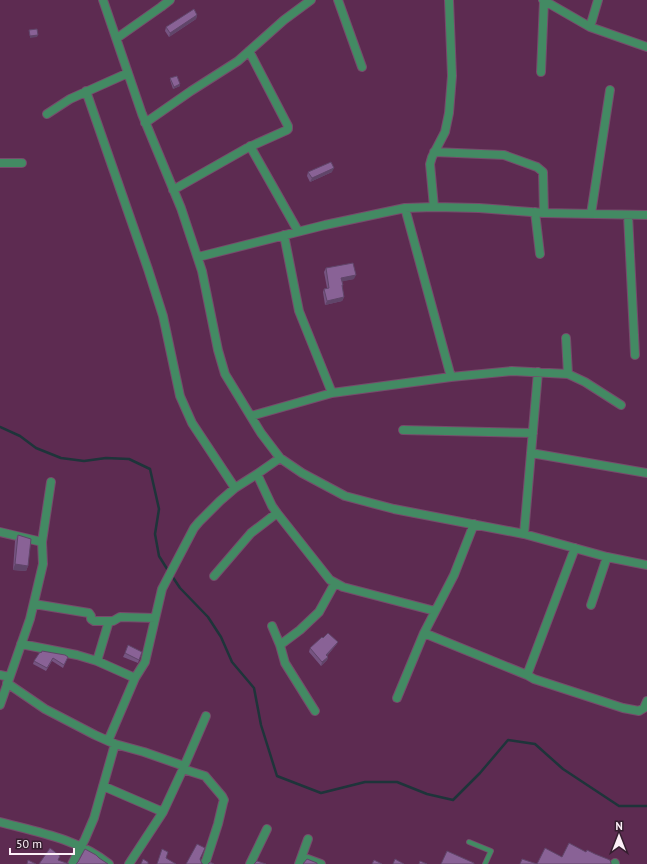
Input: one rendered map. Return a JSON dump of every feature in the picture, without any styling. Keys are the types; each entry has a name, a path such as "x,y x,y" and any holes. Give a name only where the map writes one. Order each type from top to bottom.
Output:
{"street":[{"path":"103,0 145,123 181,208 198,257 218,350 225,374 261,432 280,458 302,474 345,496 394,509 524,534 606,557 647,565"},
{"path":"117,38 170,0"},
{"path":"145,123 238,61 309,0"},
{"path":"338,0 362,67"},
{"path":"434,207 430,164 434,152 445,132 449,113 452,76 449,0"},
{"path":"590,27 598,0"},
{"path":"542,72 544,1 590,27 647,47"},
{"path":"173,190 250,146 288,129 288,126 249,51"},
{"path":"47,114 70,99 128,73"},
{"path":"592,214 610,90"},
{"path":"86,91 163,316 180,396 192,423 235,488"},
{"path":"250,146 298,231"},
{"path":"434,152 504,155 537,167 543,172 544,213"},
{"path":"0,163 22,163"},
{"path":"198,257 298,231 405,208 479,208 544,213 647,215"},
{"path":"405,208 451,377"},
{"path":"535,212 540,254"},
{"path":"628,215 634,355"},
{"path":"284,235 299,311 332,393"},
{"path":"566,338 568,374"},
{"path":"251,416 332,393 451,377 512,371 568,374 585,382 621,405"},
{"path":"524,534 538,372"},
{"path":"403,430 533,432"},
{"path":"532,452 647,473"},
{"path":"72,864 94,818 103,786 111,742 136,678 145,662 154,618 162,589 194,528 235,488 280,458"},
{"path":"257,474 272,506 330,580 343,587 435,611"},
{"path":"0,705 34,604 43,564 42,542 51,482"},
{"path":"214,576 251,532 277,513"},
{"path":"397,698 424,632 454,575 474,524"},
{"path":"0,532 42,542"},
{"path":"527,675 575,548"},
{"path":"591,606 606,557"},
{"path":"280,645 300,630 319,612 335,583"},
{"path":"34,604 90,613 91,619 94,621 109,621 120,617 154,618"},
{"path":"97,661 109,621"},
{"path":"272,626 286,663 315,711"},
{"path":"424,632 534,679 623,708 639,711 644,708 647,701"},
{"path":"21,644 77,655 97,661 136,678"},
{"path":"0,675 45,709 111,742 144,752 205,776 223,798 208,863"},
{"path":"129,864 163,812 206,716"},
{"path":"103,786 163,812"},
{"path":"0,822 50,835 81,847 109,864"},
{"path":"250,864 267,829"},
{"path":"308,839 300,861 321,864"}],"lane":[{"path":"469,842 491,851 485,864"}],"building":[{"path":"194,9 197,15 170,33 166,27"},
{"path":"37,29 38,35 30,36 29,30"},
{"path":"177,76 180,84 174,87 170,78"},
{"path":"331,162 334,168 312,178 308,172"},
{"path":"353,263 356,275 341,278 344,297 327,301 324,289 329,288 326,268"},
{"path":"18,535 31,539 28,566 15,564"},
{"path":"328,633 338,642 326,655 328,657 322,662 310,648"},
{"path":"128,645 142,652 139,660 125,653"},
{"path":"42,651 65,655 68,657 64,665 53,658 47,668 34,661"},
{"path":"569,843 586,852 587,850 610,860 611,863 611,864 537,864 545,848 562,857"},
{"path":"197,844 205,848 200,859 202,864 186,864"},
{"path":"50,848 60,856 58,860 69,864 39,864"},
{"path":"85,849 96,855 108,864 76,864"},
{"path":"162,849 168,852 166,858 176,864 157,864"},
{"path":"447,851 474,863 474,864 441,864"},
{"path":"143,859 148,862 148,864 141,864"},
{"path":"307,859 317,863 317,864 303,864"},
{"path":"395,859 404,864 393,864"},
{"path":"522,859 537,864 520,864"},
{"path":"28,860 36,864 27,864"},
{"path":"374,860 382,864 372,864"},
{"path":"257,861 266,864 254,864"},
{"path":"420,861 427,864 419,864"}],"waterway":[{"path":"0,427 20,436 36,448 61,458 84,461 106,458 129,459 150,469 159,509 155,534 159,556 169,572"},
{"path":"172,576 180,588 208,617 221,637 232,662 254,688 261,725 277,776 321,793 365,782 397,782 427,794 453,800 480,773 508,740 535,744 563,769 619,806 647,806"}]}
